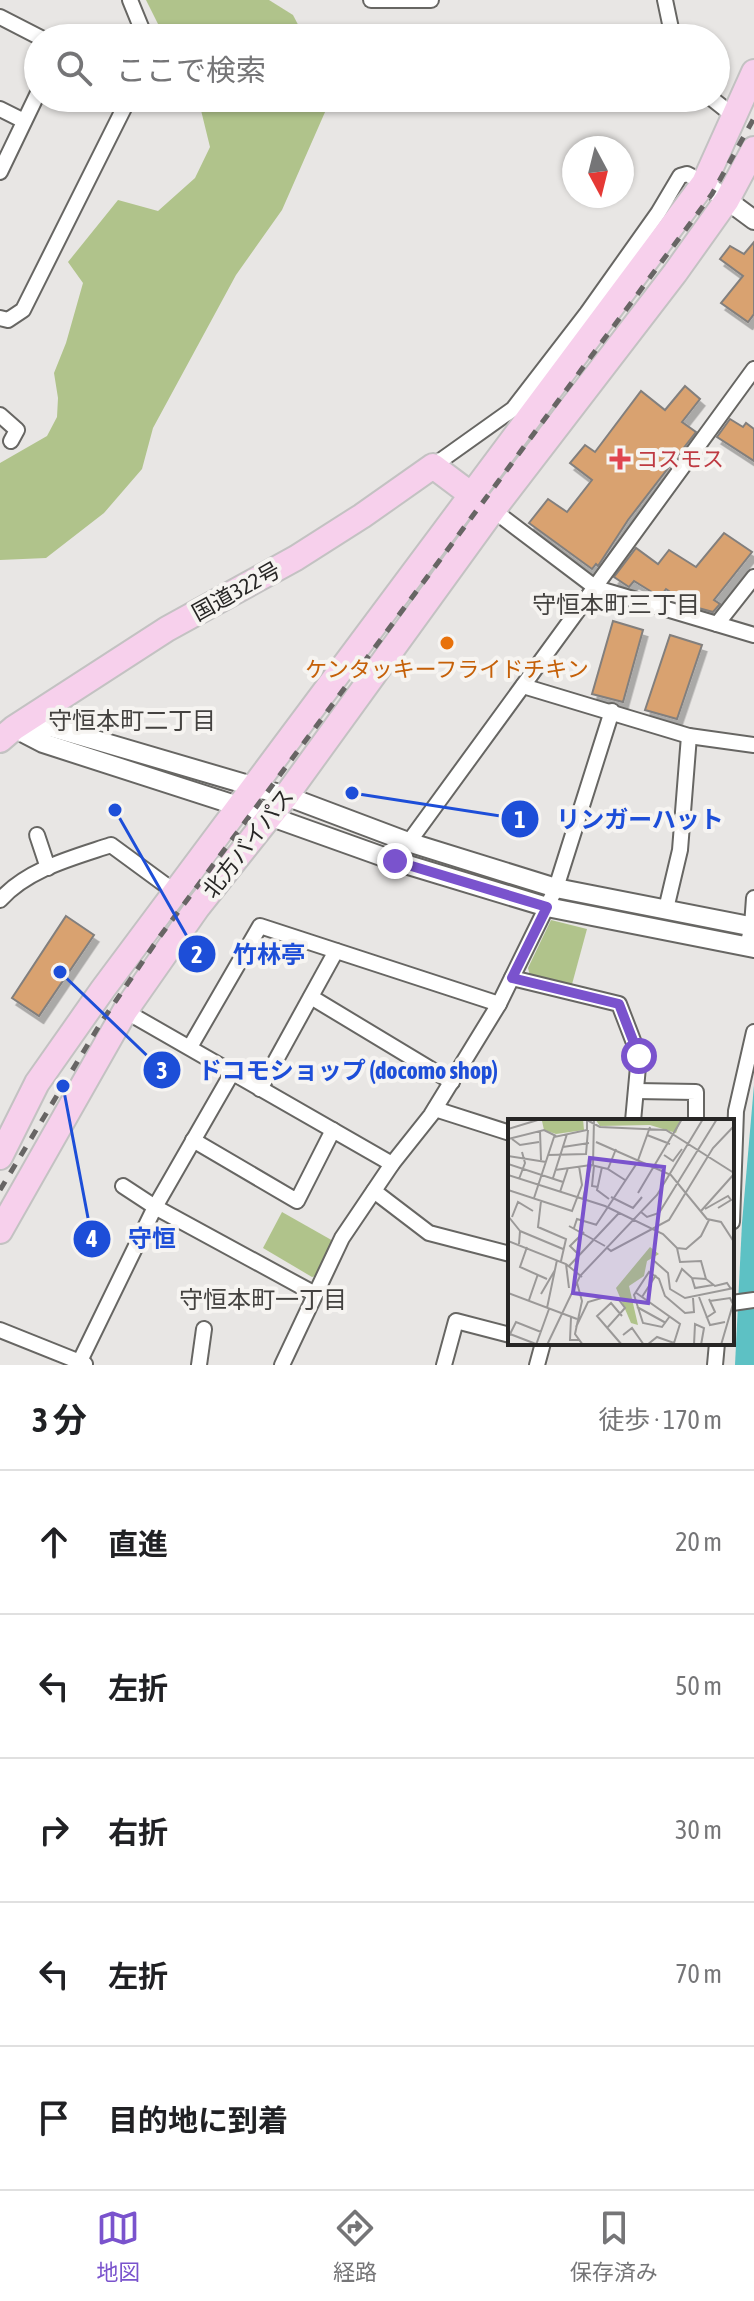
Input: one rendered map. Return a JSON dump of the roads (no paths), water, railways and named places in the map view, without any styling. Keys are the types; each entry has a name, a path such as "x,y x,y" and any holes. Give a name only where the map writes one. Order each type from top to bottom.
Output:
{"highway":[{"path":"470,494 704,183 754,72"},
{"path":"433,466 493,510 675,273 727,200 754,149"},
{"name":"国道322号","path":"5,731 167,629 296,558 433,466"},
{"name":"北方バイパス","path":"0,1157 37,1083 237,805 255,787 470,494"},
{"name":"北方バイパス","path":"0,1231 125,1011 197,908 286,796 493,510"}],"street":[{"path":"130,0 140,24"},
{"path":"371,0 431,0"},
{"path":"665,0 670,24"},
{"path":"0,17 24,29"},
{"path":"0,109 24,121"},
{"path":"0,172 28,112"},
{"path":"0,318 8,320 23,310 122,112"},
{"path":"729,112 735,117"},
{"path":"433,466 513,409 596,300 658,213 680,176 687,174 704,183 754,220"},
{"path":"395,861 754,369"},
{"path":"740,388 754,398"},
{"path":"0,415 17,430 11,441"},
{"path":"493,510 596,588 754,635"},
{"path":"717,624 754,577"},
{"path":"523,686 689,736 754,745"},
{"path":"282,1365 342,1238 392,1164 435,1109 499,1004 556,888 612,711"},
{"path":"5,731 51,727 286,796 408,842 556,888 753,926"},
{"path":"5,731 237,805 395,861 547,907 750,947 754,898"},
{"path":"666,909 680,850 689,736"},
{"path":"37,835 48,868"},
{"path":"0,900 12,887 48,868 111,845 175,892"},
{"path":"190,1047 260,926 499,1004"},
{"path":"260,1089 336,951"},
{"path":"512,978 619,1004 639,1056 633,1119"},
{"path":"311,997 452,1082"},
{"path":"125,1011 392,1164"},
{"path":"734,1166 736,1111 754,1032"},
{"path":"0,1330 81,1364 155,1207 232,1073"},
{"path":"636,1091 696,1092 696,1119"},
{"path":"435,1109 508,1132"},
{"path":"193,1140 297,1201 333,1130"},
{"path":"123,1186 155,1207 315,1294"},
{"path":"374,1191 429,1233 508,1253"},
{"path":"734,1303 754,1300"},
{"path":"444,1365 456,1321 508,1334"},
{"path":"199,1365 204,1329"},
{"path":"537,1365 542,1345"},
{"path":"715,1365 717,1345"}],"water":[{"path":"754,1085 754,1365 735,1365 742,1223"}],"railway":[{"path":"0,1190 102,1021 158,939 712,194 754,118"}],"place":[{"name":"コスモス","path":"620,459"},
{"name":"ケンタッキーフライドチキン","path":"447,643"},
{"name":"リンガーハット","path":"352,793"},
{"name":"竹林亭","path":"115,810"},
{"name":"ドコモショップ (docomo shop)","path":"60,972"},
{"name":"守恒","path":"63,1086"}],"district":[{"name":"守恒本町三丁目","path":"616,605"},
{"name":"守恒本町二丁目","path":"132,721"},
{"name":"守恒本町一丁目","path":"263,1300"}]}
